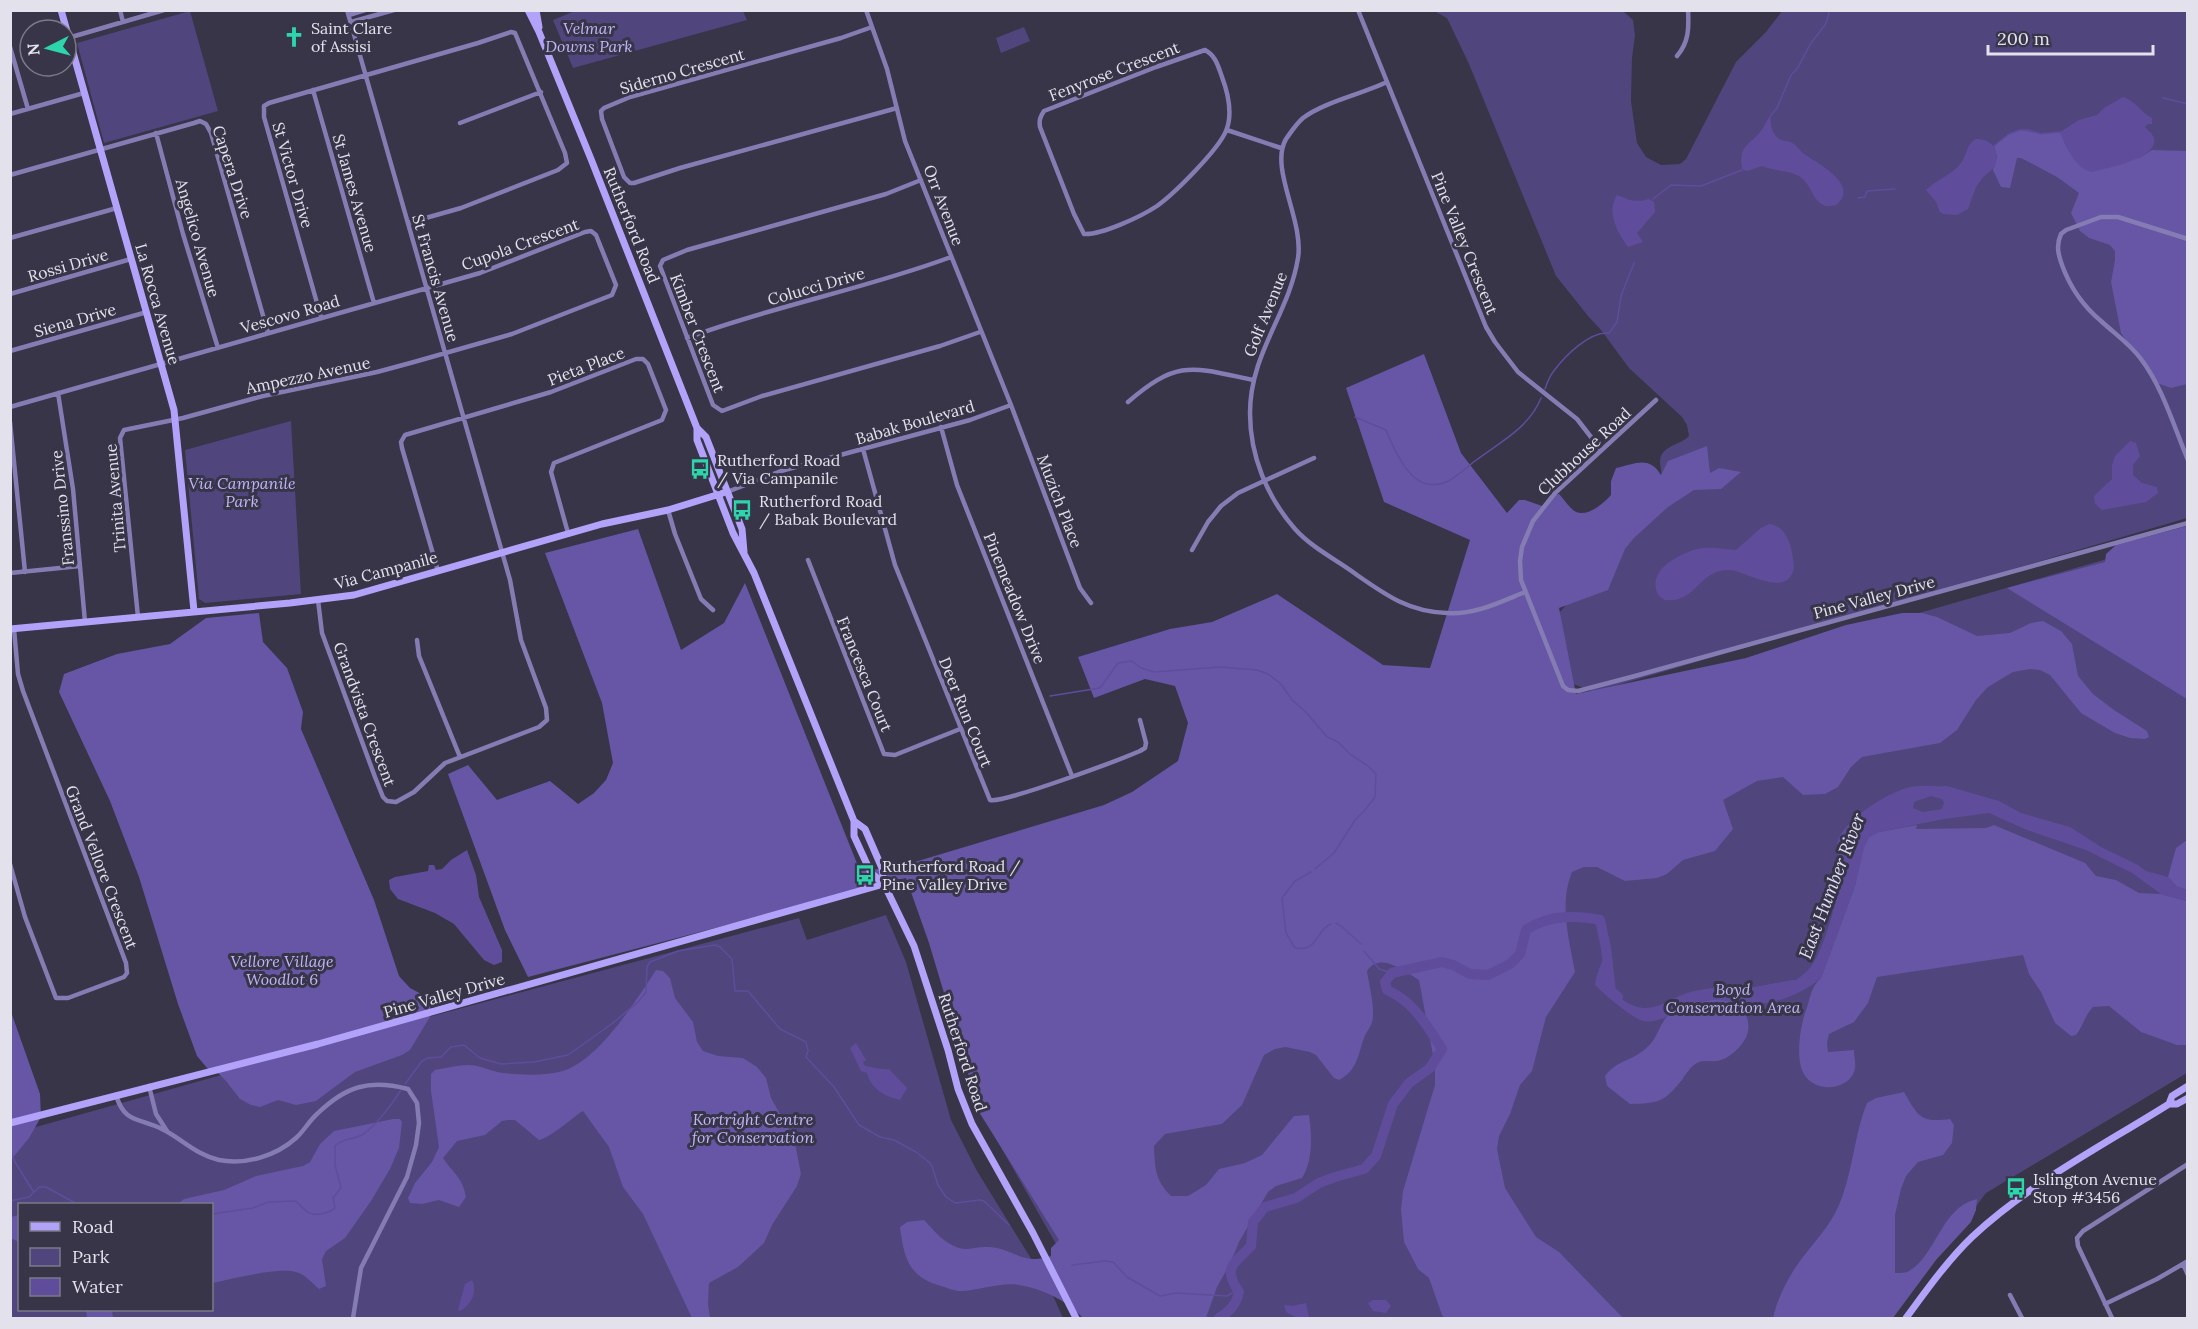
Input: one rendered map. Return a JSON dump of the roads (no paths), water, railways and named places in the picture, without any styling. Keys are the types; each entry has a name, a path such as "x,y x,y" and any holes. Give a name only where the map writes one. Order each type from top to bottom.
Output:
{"street":[{"path":"120,10 123,22"},
{"path":"78,35 164,10"},
{"path":"348,13 365,10"},
{"path":"351,22 394,10"},
{"name":"Rutherford Road","path":"528,10 539,32 697,428 697,441 723,493 733,533 744,552 854,821 854,836 871,873 884,884"},
{"name":"Rutherford Road","path":"536,10 539,32"},
{"name":"Orr Avenue","path":"866,10 887,69 905,141 1011,405"},
{"name":"Pine Valley Crescent","path":"1358,10 1479,312 1495,342 1518,372 1577,419 1601,450"},
{"path":"1677,56 1689,32 1688,10"},
{"name":"St Francis Avenue","path":"348,13 502,552"},
{"name":"Siderno Crescent","path":"872,27 841,38 630,97 604,108 602,119 624,177 630,183 634,183 700,162 897,108"},
{"name":"St Victor Drive","path":"321,318 263,110 269,103 511,32 518,36 541,92"},
{"path":"10,47 28,109"},
{"name":"Fenyrose Crescent","path":"1205,50 1211,53 1216,62 1229,99 1227,130 1216,146 1160,204 1138,216 1090,234 1084,234 1039,120 1044,111 1205,50"},
{"name":"La Rocca Avenue","path":"78,72 147,312 175,420 194,611"},
{"path":"1227,130 1281,148 1294,128 1305,117 1387,82"},
{"name":"St James Avenue","path":"313,90 374,303"},
{"path":"408,223 461,208 564,167 567,163 541,92 460,123"},
{"path":"10,114 84,93"},
{"name":"Capera Drive","path":"10,175 156,133 200,122 206,124 209,127 268,333"},
{"name":"Angelico Avenue","path":"156,133 183,234 218,348"},
{"name":"Golf Avenue","path":"1281,148 1282,175 1298,227 1298,256 1289,292 1258,360 1253,380 1250,411 1251,432 1256,461 1267,490 1296,530 1372,585 1411,608 1449,614 1467,612 1484,609 1525,592"},
{"name":"Kimber Crescent","path":"921,180 886,194 687,250 663,260 661,272 713,405 722,411 762,396 940,346 980,332"},
{"path":"10,238 117,208"},
{"path":"2187,239 2118,217 2101,217 2061,234 2057,247 2063,268 2079,299 2141,359 2152,377 2187,460"},
{"name":"Cupola Crescent","path":"426,288 494,268 591,231 596,235 615,281 616,289 612,295 512,333 445,353"},
{"name":"Colucci Drive","path":"687,338 719,326 917,270 951,257"},
{"name":"Rossi Drive","path":"10,294 131,259"},
{"name":"Vescovo Road","path":"10,407 426,288"},
{"name":"Siena Drive","path":"10,351 147,312"},
{"name":"Ampezzo Avenue","path":"175,420 263,396 377,372 445,353"},
{"name":"Pieta Place","path":"463,418 551,393 636,360 646,361 666,410 665,417 558,461 551,468 568,533"},
{"path":"1128,402 1162,376 1183,370 1200,370 1253,380"},
{"name":"Franssino Drive","path":"58,393 73,489 85,622"},
{"name":"Clubhouse Road","path":"1568,690 1563,686 1521,580 1520,561 1525,536 1533,521 1556,493 1656,400"},
{"name":"Babak Boulevard","path":"723,493 781,471 942,427 1011,405"},
{"name":"Muzich Place","path":"1011,405 1080,588 1091,603"},
{"path":"438,571 401,442 405,435 463,418"},
{"name":"Trinita Avenue","path":"138,617 120,438 124,430 175,420"},
{"path":"10,423 25,572"},
{"name":"Pinemeadow Drive","path":"942,427 957,485 1072,776"},
{"name":"Deer Run Court","path":"863,449 895,565 990,800 999,800 1072,776 1145,748 1146,743 1140,720"},
{"path":"1192,550 1208,522 1221,506 1238,493 1314,458"},
{"name":"Via Campanile","path":"12,629 354,595 568,533 668,510 723,493"},
{"path":"668,510 701,599 713,610"},
{"name":"Pine Valley Drive","path":"1568,690 1578,691 1635,676 2187,523"},
{"name":"Grandvista Crescent","path":"318,600 322,633 383,797 391,802 404,798 422,785 440,766 539,727 547,720 546,708 521,640 512,587 502,552"},
{"name":"Francesca Court","path":"808,560 884,754 895,755 960,729"},
{"path":"10,573 80,566"},
{"name":"Grand Vellore Crescent","path":"10,864 25,917 56,998 68,998 124,977 127,973 126,963 98,885 77,839 20,682 12,629"},
{"path":"417,640 419,656 460,757"},
{"name":"Rutherford Road","path":"854,821 865,829 882,868 884,884 914,946 948,1050 958,1089 972,1124 1033,1233 1076,1318"},
{"name":"Pine Valley Drive","path":"10,1123 318,1044 884,884"},
{"path":"116,1095 120,1110 134,1120 167,1131 189,1148 220,1160 237,1161 259,1159 296,1138 316,1115 335,1099 352,1089 373,1084 387,1084 408,1089 417,1104 419,1124 416,1145 407,1177 361,1268 353,1318"},
{"path":"149,1086 156,1114 167,1131"},
{"path":"2169,1104 2172,1096 2187,1086"},
{"path":"1906,1318 1956,1253 1995,1217 2038,1185 2169,1104 2177,1104 2187,1098"},
{"path":"144,1122 156,1114"},
{"path":"2112,1318 2078,1246 2077,1238 2083,1231 2187,1164"},
{"path":"2105,1304 2157,1280 2185,1263 2187,1275"},
{"path":"2010,1295 2022,1318"}],"water":[{"path":"2123,97 2152,118 2152,124 2145,127 2154,138 2153,145 2149,152 2141,157 2120,165 2092,172 2086,170 2076,162 2060,132 2079,120 2097,115"},
{"path":"1771,115 1771,127 1777,137 1794,144 1840,182 1843,190 1842,197 1836,205 1823,205 1804,180 1795,174 1762,166 1747,171 1742,169 1741,160 1744,149 1759,134"},
{"path":"1976,139 1987,141 1994,147 1997,156 1995,167 1983,177 1976,187 1968,209 1957,215 1943,214 1926,190 1958,167 1970,144"},
{"path":"1617,195 1632,200 1649,199 1654,202 1655,212 1637,233 1643,242 1628,247 1620,235 1613,215"},
{"path":"2130,441 2136,443 2140,456 2133,465 2133,475 2142,483 2157,487 2158,493 2146,502 2102,510 2095,504 2094,496 2112,479 2112,465 2115,456"},
{"path":"1769,524 1781,529 1791,548 1794,568 1790,577 1783,582 1765,581 1729,570 1711,575 1684,597 1665,600 1658,594 1656,581 1658,575 1662,568 1675,558 1702,548 1736,550 1761,528"},
{"path":"1917,786 1947,786 1999,801 2021,813 2070,827 2146,871 2168,877 2176,886 2187,890 2187,901 2161,894 2132,873 2086,850 2027,830 1989,813 1944,819 1879,832 1869,837 1855,886 1821,978 1793,995 1761,1004 1720,1000 1704,1001 1649,1022 1632,1015 1595,985 1606,948 1613,963 1609,978 1613,990 1633,1006 1643,1008 1651,1008 1694,991 1725,987 1765,992 1791,983 1809,969 1825,937 1835,906 1840,879 1841,867 1837,843 1847,826 1866,809 1898,791","holes":["1931,796 1942,799 1944,803 1942,809 1923,812 1913,808 1914,802"]},
{"path":"467,850 476,875 479,897 502,950 502,962 494,965 484,960 454,924 435,913 398,899 390,889 389,880 428,871 429,865 434,865 436,870 442,869"},
{"path":"856,1043 866,1060 863,1062 865,1066 889,1069 907,1088 900,1100 879,1091 867,1073 861,1071 850,1048"},
{"path":"472,1280 474,1294 460,1311 458,1310 465,1284"},
{"path":"1373,1300 1386,1300 1391,1306 1386,1313 1373,1311 1368,1303"},
{"path":"1306,1303 1309,1317 1297,1318 1286,1312 1284,1305 1292,1306"}],"waterway":[{"path":"1771,115 1777,108 1791,75 1825,25 1828,10"},
{"path":"2163,98 2188,104"},
{"path":"1994,146 2009,134 2020,130 2041,134 2060,132"},
{"path":"1653,199 1671,185 1701,186 1742,170"},
{"path":"1858,198 1865,197 1867,191 1895,189"},
{"path":"1545,389 1552,374 1570,353 1593,336 1609,333 1617,322 1621,296 1634,263"},
{"path":"1355,417 1386,430 1407,470 1420,481 1434,485 1453,478 1513,434 1529,418 1541,398"},
{"path":"1050,696 1100,688 1118,663 1132,661 1141,668 1154,672 1220,667 1257,670 1268,674 1281,684 1292,700 1306,712 1327,737 1338,742 1376,774 1375,797 1355,820 1334,853 1315,869"},
{"path":"1311,872 1295,881 1282,898 1286,933 1295,948 1303,948 1313,944 1322,931 1331,924"},
{"name":"East Humber River","path":"1219,1318 1236,1301 1239,1292 1231,1277 1232,1266 1251,1246 1253,1222 1265,1207 1296,1198 1319,1183 1364,1169 1376,1156 1393,1104 1409,1083 1430,1068 1442,1049 1412,1007 1387,990 1385,982 1392,973 1442,962 1470,974 1488,975 1510,964 1520,954 1526,930 1534,925 1552,919 1581,917 1600,920 1611,991 1618,997"},
{"path":"1336,923 1361,944"},
{"path":"405,1084 422,1061 441,1057 451,1047 464,1045 480,1058 501,1064 534,1062 568,1055 639,1001 646,992 647,967 650,962 678,951 715,945 732,959 735,991 748,991 780,1029 806,1042 808,1051 806,1057 834,1087 859,1125 880,1137 894,1140 929,1162 938,1185 946,1197 955,1203 984,1201 1009,1225"},
{"path":"1364,951 1379,969 1392,973"},
{"name":"East Humber River","path":"1734,991 1755,992 1793,985"},
{"path":"213,1214 253,1208 268,1202 296,1201 307,1212 313,1214 332,1211 335,1208 333,1198 341,1188 335,1165 335,1146 359,1137 367,1131 401,1090"},
{"path":"10,1150 33,1191"},
{"path":"10,1201 29,1197 39,1187 46,1187 75,1203"},
{"path":"1072,1265 1113,1262 1127,1277 1160,1296 1176,1293 1227,1296 1237,1290"}],"place":[{"name":"Saint Clare of Assisi","path":"294,37"},
{"name":"Rutherford Road / Via Campanile","path":"700,469"},
{"name":"Rutherford Road / Babak Boulevard","path":"742,510"},
{"name":"Rutherford Road / Pine Valley Drive","path":"865,875"},
{"name":"Islington Avenue Stop #3456","path":"2016,1188"}],"park label":[{"name":"Velmar Downs Park","path":"589,37"},
{"name":"Via Campanile Park","path":"242,492"},
{"name":"Vellore Village Woodlot 6","path":"282,970"},
{"name":"Boyd Conservation Area","path":"1733,998"},
{"name":"Kortright Centre for Conservation","path":"753,1128"}]}
